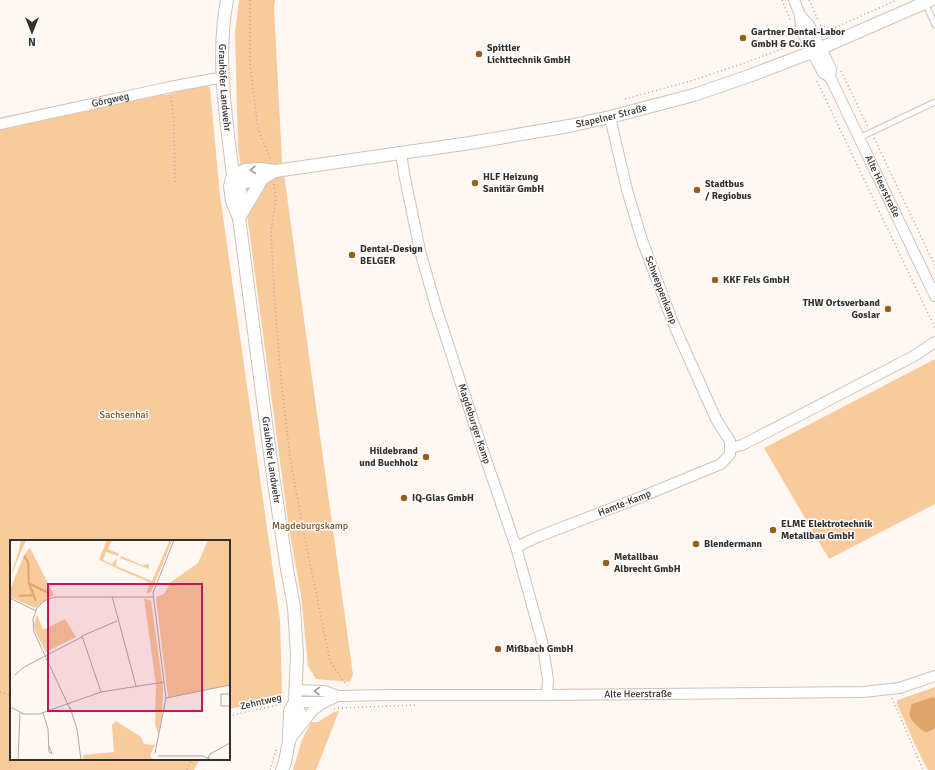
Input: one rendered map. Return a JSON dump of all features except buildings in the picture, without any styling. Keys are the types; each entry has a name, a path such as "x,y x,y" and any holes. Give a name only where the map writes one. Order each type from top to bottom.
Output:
{"street":[{"name":"Grauhöfer Landwehr","path":"227,0 222,42 222,78 233,175 230,186 232,201 239,218 287,569 294,607 297,655 296,696 290,711 289,742 282,770"},
{"name":"Alte Heerstraße","path":"794,0 800,15 809,25 816,50 831,69 830,77 935,296"},
{"name":"Stapelner Straße","path":"233,175 245,170 260,169 270,178 401,153 477,142 610,117 694,95 749,76 816,50 928,1"},
{"name":"Görgweg","path":"0,124 170,87 222,78"},
{"name":"Schweppenkamp","path":"610,117 627,190 645,247 673,323 716,418 730,441 730,451"},
{"name":"Magdeburger Kamp","path":"401,153 420,251 436,307 477,435 516,547 542,641 548,680 547,695"},
{"path":"239,218 270,178"},
{"name":"Hamte-Kamp","path":"516,547 721,464 730,451 914,356 935,342"},
{"name":"Alte Heerstraße","path":"289,742 309,714 316,707 338,696 863,692 899,688 935,676"},
{"name":"Alte Heerstraße","path":"296,696 324,691 338,696"},
{"name":"Alte Heerstraße","path":"296,696 324,702"}],"lane":[{"path":"928,1 935,25"},
{"path":"859,138 935,102"}],"path":[{"path":"250,0 250,63 258,129 276,199 271,232 275,307 281,380 290,458 330,661 346,685 357,695"},
{"path":"782,0 790,22"},
{"path":"820,25 832,29 897,0"},
{"path":"625,99 694,80 750,61 790,46 796,36"},
{"path":"816,80 935,328"},
{"path":"170,87 174,120 175,184"},
{"path":"0,692 10,695"},
{"name":"Zehntweg","path":"230,716 273,705 296,696"},
{"path":"892,698 923,770"},
{"path":"187,770 192,760"}],"green space":[{"name":"Magdeburgskamp","path":"239,0 275,0 274,8 282,160 353,675 350,682 316,679 308,666 301,595 289,529 238,147 235,32"},
{"name":"Sachsenhai","path":"205,85 210,88 220,195 280,620 282,693 279,698 274,700 230,709 230,540 10,540 10,760 199,760 194,770 0,770 0,125 155,94 165,95"},
{"path":"935,359 935,504 829,559 764,448"},
{"path":"935,687 935,698 933,697 910,707 910,716 923,731 929,732 935,728 935,770 928,770 916,747 897,701"},
{"path":"339,711 316,770 293,770 302,740 311,722 318,722 334,712"}],"shaded area":[{"path":"933,697 935,698 935,728 926,732 919,728 911,719 910,708 912,704"}],"place":[{"name":"Gartner Dental-Labor GmbH & Co.KG","path":"743,38"},
{"name":"Spittler Lichttechnik GmbH","path":"479,54"},
{"name":"HLF Heizung Sanitär GmbH","path":"475,183"},
{"name":"Stadtbus / Regiobus","path":"697,190"},
{"name":"Dental-Design BELGER","path":"352,255"},
{"name":"KKF Fels GmbH","path":"715,280"},
{"name":"THW Ortsverband Goslar","path":"888,309"},
{"name":"Hildebrand und Buchholz","path":"426,457"},
{"name":"IQ-Glas GmbH","path":"404,498"},
{"name":"ELME Elektrotechnik Metallbau GmbH","path":"773,530"},
{"name":"Blendermann","path":"696,544"},
{"name":"Metallbau Albrecht GmbH","path":"606,563"},
{"name":"Mißbach GmbH","path":"498,649"}]}
